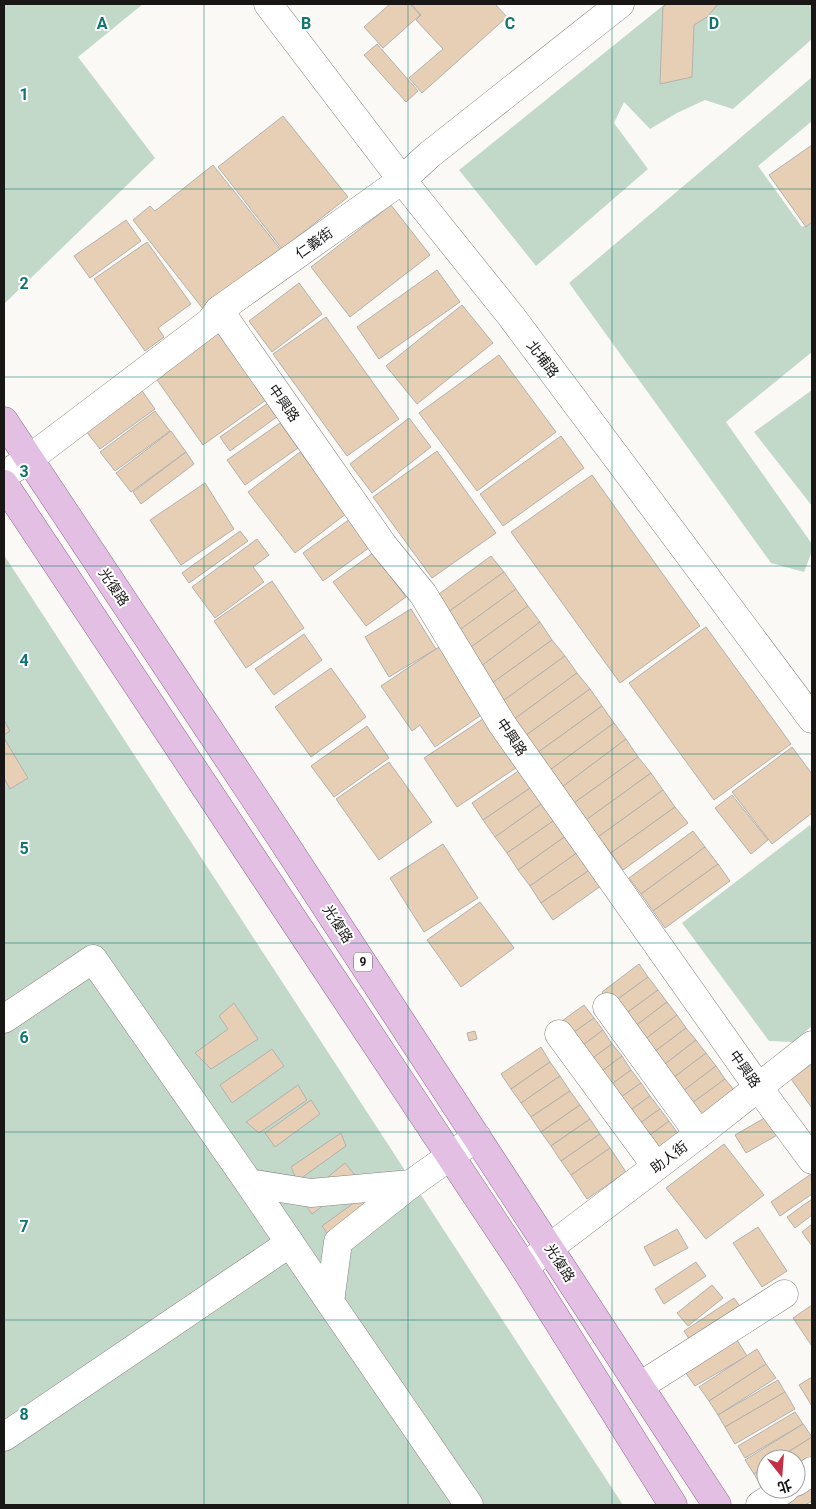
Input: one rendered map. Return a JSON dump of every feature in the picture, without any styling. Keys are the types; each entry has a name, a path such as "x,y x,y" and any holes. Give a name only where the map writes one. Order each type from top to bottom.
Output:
{"main road":[{"name":"光復路","path":"4,421 550,1247 717,1505"},
{"path":"4,484 524,1267 673,1505"}],"street":[{"name":"北埔路","path":"268,4 402,180 511,316 812,719"},
{"name":"仁義街","path":"4,476 210,322 219,310 402,180 429,155 620,4"},
{"name":"中興路","path":"219,310 383,545 423,594 502,724 758,1087 812,1160"},
{"path":"4,1019 93,959 469,1505"},
{"path":"607,1007 699,1134"},
{"path":"559,1034 656,1166"},
{"name":"助人街","path":"524,1267 699,1134 812,1044"},
{"path":"330,1302 338,1242 411,1184 477,1137"},
{"path":"249,1183 311,1193 411,1184"},
{"path":"4,1437 290,1243"},
{"path":"640,1386 784,1294"}],"green space":[{"path":"4,4 143,4 78,57 155,158 4,304"},
{"path":"665,4 812,4 812,39 733,109 705,100 677,113 650,129 624,102 614,123 648,169 536,266 459,170"},
{"path":"812,77 812,121 758,166 802,227 812,221 812,352 726,422 812,544 812,551 804,572 771,563 569,283"},
{"path":"812,390 812,506 754,432"},
{"path":"4,555 623,1505 4,1505"},
{"path":"810,825 812,828 812,1026 793,1042 769,1041 682,923"}],"building":[{"path":"390,4 410,4 420,15 383,48 364,27"},
{"path":"411,4 495,4 507,17 422,93 409,78 443,49 416,20 421,15"},
{"path":"667,4 718,4 707,17 694,25 692,77 660,84 663,7"},
{"path":"377,44 418,91 406,102 364,55"},
{"path":"283,116 348,197 282,249 218,167"},
{"path":"812,145 812,222 806,227 769,175"},
{"path":"213,165 281,250 204,310 133,220 150,206 155,211"},
{"path":"391,205 430,255 350,317 311,267"},
{"path":"126,220 141,241 90,278 74,256"},
{"path":"147,242 191,304 158,328 164,337 145,351 94,279"},
{"path":"437,270 460,302 379,359 357,327"},
{"path":"299,283 322,314 272,352 249,321"},
{"path":"462,305 493,343 417,404 386,366"},
{"path":"326,317 399,419 347,456 273,354"},
{"path":"217,332 266,400 203,445 155,377"},
{"path":"499,355 556,432 477,491 419,413"},
{"path":"140,388 155,409 100,449 85,430"},
{"path":"268,403 278,416 230,451 220,437"},
{"path":"155,411 170,431 115,471 100,452"},
{"path":"409,418 431,447 372,493 350,464"},
{"path":"280,423 298,448 245,485 227,460"},
{"path":"171,431 186,452 131,492 116,473"},
{"path":"561,436 584,468 503,526 480,494"},
{"path":"437,451 496,533 432,578 373,497"},
{"path":"186,452 194,464 141,504 133,492"},
{"path":"300,452 347,513 295,553 248,492"},
{"path":"592,475 700,626 620,683 511,532"},
{"path":"205,483 234,529 181,565 150,520"},
{"path":"350,519 370,547 323,581 303,553"},
{"path":"240,531 248,541 189,583 182,573"},
{"path":"257,539 269,555 253,567 264,582 215,618 192,587"},
{"path":"373,553 406,597 366,626 333,582"},
{"path":"491,556 504,572 444,615 432,599"},
{"path":"504,572 516,589 457,632 444,615"},
{"path":"272,581 304,628 246,668 214,621"},
{"path":"516,589 528,606 464,652 451,636"},
{"path":"528,606 540,622 476,670 464,652"},
{"path":"411,609 436,649 389,677 365,637"},
{"path":"540,622 552,640 488,686 476,670"},
{"path":"706,627 791,744 714,800 629,683"},
{"path":"304,634 322,660 274,695 255,669"},
{"path":"552,640 565,656 500,703 488,686"},
{"path":"442,645 487,711 435,747 420,725 412,731 381,686"},
{"path":"565,656 577,673 513,720 500,703"},
{"path":"331,668 366,717 311,757 275,707"},
{"path":"577,673 590,689 525,736 513,720"},
{"path":"590,689 602,706 537,753 525,736"},
{"path":"602,706 614,723 550,770 537,753"},
{"path":"489,715 522,764 457,807 424,758"},
{"path":"4,720 10,731 4,735"},
{"path":"614,723 626,739 562,787 550,770"},
{"path":"367,726 389,758 334,797 311,766"},
{"path":"4,738 28,778 10,789 4,778"},
{"path":"626,739 638,757 574,803 562,787"},
{"path":"792,747 812,774 812,813 772,844 732,792"},
{"path":"638,757 651,773 586,820 574,803"},
{"path":"389,762 432,822 379,860 336,799"},
{"path":"524,767 536,784 483,820 472,803"},
{"path":"651,773 663,790 598,837 586,820"},
{"path":"536,784 547,800 495,837 483,820"},
{"path":"663,790 675,807 611,853 598,837"},
{"path":"732,795 768,840 751,854 715,808"},
{"path":"547,800 559,817 507,853 495,837"},
{"path":"675,807 688,823 623,870 611,853"},
{"path":"559,817 570,833 518,870 507,853"},
{"path":"693,831 705,847 641,894 629,878"},
{"path":"570,833 581,850 530,886 518,870"},
{"path":"443,844 478,898 424,932 390,878"},
{"path":"705,847 718,864 653,911 641,894"},
{"path":"581,850 594,867 541,903 530,886"},
{"path":"718,864 730,881 665,928 653,911"},
{"path":"594,867 605,883 553,920 541,903"},
{"path":"480,902 514,948 461,987 427,940"},
{"path":"639,964 648,977 611,1004 602,992"},
{"path":"648,977 658,990 621,1017 611,1004"},
{"path":"658,990 667,1002 630,1030 621,1017"},
{"path":"667,1002 677,1015 640,1043 630,1030"},
{"path":"234,1003 258,1039 211,1069 195,1053 228,1029 219,1016"},
{"path":"584,1005 594,1018 557,1044 548,1031"},
{"path":"677,1015 686,1028 650,1055 640,1043"},
{"path":"594,1018 603,1030 567,1057 557,1044"},
{"path":"686,1028 696,1040 660,1068 650,1055"},
{"path":"603,1030 612,1044 576,1070 567,1057"},
{"path":"475,1031 477,1039 469,1041 467,1033"},
{"path":"696,1040 706,1053 669,1081 660,1068"},
{"path":"612,1044 622,1056 586,1083 576,1070"},
{"path":"541,1047 550,1062 511,1089 501,1074"},
{"path":"272,1049 284,1066 232,1103 220,1085"},
{"path":"706,1053 716,1066 679,1094 669,1081"},
{"path":"622,1056 631,1070 595,1096 586,1083"},
{"path":"550,1062 560,1076 521,1103 511,1089"},
{"path":"812,1064 812,1108 791,1079"},
{"path":"716,1066 725,1079 688,1106 679,1094"},
{"path":"631,1070 641,1083 604,1109 595,1096"},
{"path":"560,1076 570,1091 531,1117 521,1103"},
{"path":"725,1079 735,1091 698,1119 688,1106"},
{"path":"641,1083 650,1096 614,1122 604,1109"},
{"path":"298,1085 307,1100 259,1133 246,1122"},
{"path":"570,1091 580,1105 541,1132 531,1117"},
{"path":"650,1096 660,1109 623,1135 614,1122"},
{"path":"311,1100 320,1114 275,1147 265,1133"},
{"path":"580,1105 590,1119 551,1146 541,1132"},
{"path":"660,1109 669,1121 633,1148 623,1135"},
{"path":"768,1116 779,1134 746,1153 735,1135"},
{"path":"590,1119 600,1134 561,1161 551,1146"},
{"path":"669,1121 679,1135 642,1161 633,1148"},
{"path":"341,1133 346,1146 297,1181 291,1167"},
{"path":"600,1134 610,1148 571,1175 561,1161"},
{"path":"724,1144 764,1195 706,1239 666,1188"},
{"path":"610,1148 626,1172 587,1199 571,1175"},
{"path":"345,1163 358,1179 312,1214 301,1199"},
{"path":"811,1174 812,1194 780,1216 771,1202"},
{"path":"369,1192 389,1219 342,1254 322,1226"},
{"path":"812,1199 812,1215 795,1228 787,1217"},
{"path":"812,1224 812,1246 802,1232"},
{"path":"758,1227 787,1271 762,1287 733,1243"},
{"path":"677,1229 688,1248 654,1266 644,1247"},
{"path":"696,1262 706,1276 664,1304 655,1289"},
{"path":"712,1285 723,1298 688,1326 677,1313"},
{"path":"734,1298 742,1309 692,1343 684,1331"},
{"path":"812,1305 812,1346 793,1318"},
{"path":"737,1340 747,1356 695,1386 685,1372"},
{"path":"757,1349 766,1364 709,1401 699,1387"},
{"path":"766,1364 776,1378 718,1415 709,1401"},
{"path":"812,1377 812,1406 799,1385"},
{"path":"778,1380 785,1392 725,1427 718,1415"},
{"path":"785,1392 795,1409 735,1444 725,1427"},
{"path":"795,1412 803,1424 760,1449 756,1449 756,1452 745,1458 738,1446"},
{"path":"803,1424 812,1437 793,1449 763,1449"},
{"path":"812,1437 812,1458 806,1462 806,1449 793,1449"},
{"path":"756,1453 756,1473 754,1474 745,1460"},
{"path":"812,1480 812,1501 805,1505 772,1505 782,1499 806,1499 806,1484"}]}
